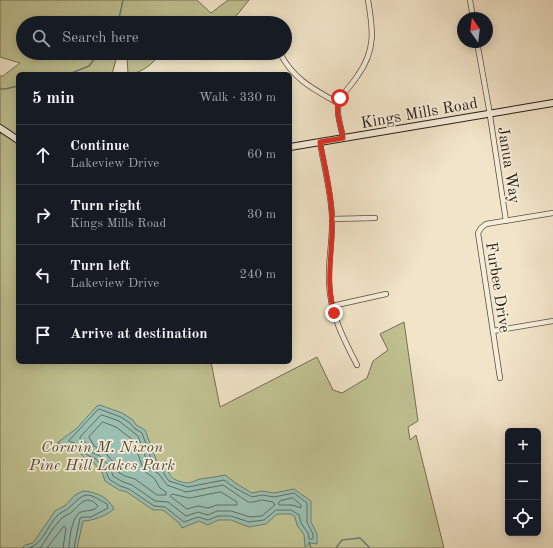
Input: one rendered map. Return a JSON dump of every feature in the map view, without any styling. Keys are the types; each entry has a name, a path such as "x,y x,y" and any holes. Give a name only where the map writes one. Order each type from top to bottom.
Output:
{"street":[{"path":"343,138 338,103 340,98 364,66 370,53 372,28 368,0"},
{"path":"470,0 472,12"},
{"name":"Janua Way","path":"478,48 490,113 506,221"},
{"path":"284,60 288,68 301,81 338,103"},
{"name":"Kings Mills Road","path":"292,147 553,102"},
{"path":"0,128 16,139"},
{"path":"320,142 332,219 329,271 332,306 338,327 357,365"},
{"name":"Furbee Drive","path":"500,378 478,233 486,224 553,213"},
{"path":"332,219 376,218"},
{"path":"332,306 386,294"},
{"path":"493,331 553,321"}],"green space":[{"path":"0,0 197,0 211,13 228,0 249,0 236,16 16,16 16,60 116,60 113,72 16,72 16,139 0,129 0,76 3,76 20,63 0,57"},
{"path":"127,60 155,60 142,70 137,72 128,72"},
{"name":"Corwin M. Nixon Pine Hill Lakes Park","path":"1,132 16,143 16,364 211,364 220,407 317,357 333,390 342,393 367,378 373,361 388,350 380,334 404,322 418,421 408,427 410,440 416,435 444,548 0,548"}],"water":[{"path":"100,405 122,413 133,420 136,425 145,430 157,462 160,464 165,461 167,463 168,472 172,478 178,481 189,483 200,479 225,475 252,493 262,491 274,493 294,489 311,501 311,522 317,534 317,544 310,543 305,547 304,535 297,525 295,517 291,514 277,514 266,524 249,527 231,520 218,520 208,525 199,521 182,528 178,522 163,510 153,510 127,492 119,490 105,481 102,472 93,462 87,460 81,454 79,449 57,443 77,428 97,406"},
{"path":"83,491 105,498 114,509 100,517 83,521 77,548 22,548 25,545 33,543 55,511 66,505 75,495"}],"waterway":[{"path":"120,16 123,0"},
{"path":"74,72 89,66 94,60"},
{"path":"0,89 16,86"},
{"path":"336,548 342,540 360,538 370,548"},
{"path":"309,542 311,548"}],"route":[{"path":"334,313 330,296 329,282 332,219 320,142 343,138 338,111 338,103 340,98"}]}
